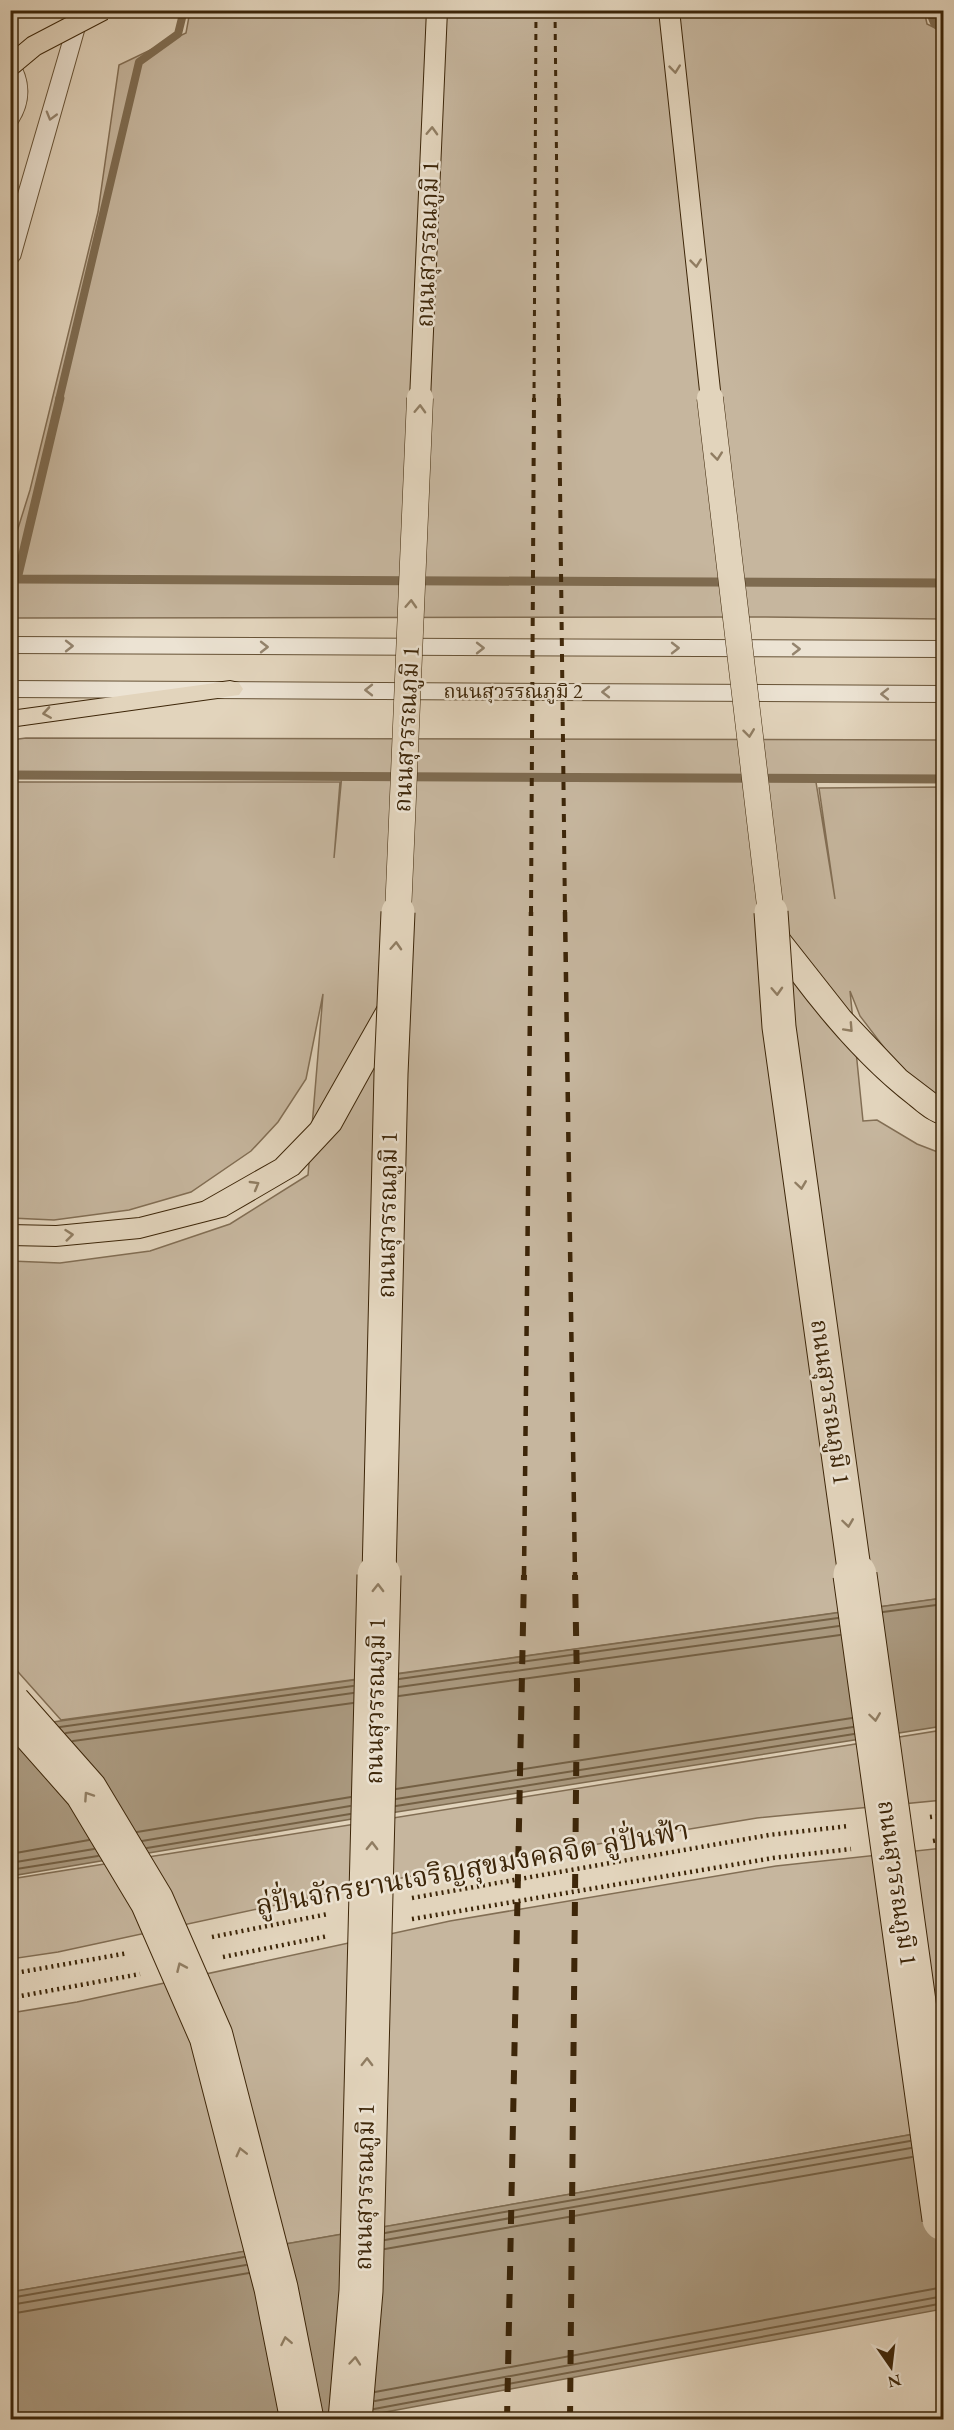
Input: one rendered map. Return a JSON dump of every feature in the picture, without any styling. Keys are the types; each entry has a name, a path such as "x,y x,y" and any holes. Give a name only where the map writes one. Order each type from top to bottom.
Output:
{"highway":[{"path":"10,63 34,46 103,10"},
{"name":"ถนนสุวรรณภูมิ 1","path":"350,2420 361,2291 394,1004 438,10"},
{"name":"ถนนสุวรรณภูมิ 1","path":"669,10 721,498 773,933 781,1039 944,2219"},
{"path":"10,719 230,689"},
{"path":"773,933 839,1018 879,1061 895,1078 944,1116"},
{"path":"10,1235 56,1236 140,1228 214,1209 287,1167 324,1129 394,1004"},
{"path":"10,1705 86,1791 152,1900 212,2036 276,2288 302,2420"}],"street":[{"path":"10,258 81,10"},
{"path":"10,63 67,59"},
{"path":"10,63 19,75 19,96 10,120"},
{"name":"ถนนสุวรรณภูมิ 2","path":"10,645 944,650"},
{"name":"ถนนสุวรรณภูมิ 2","path":"10,689 944,694"}],"path":[{"path":"920,1818 944,1815"},
{"name":"ลู่ปั่นจักรยานเจริญสุขมงคลจิต ลู่ปั่นฟ้า","path":"402,1900 769,1835 850,1826"},
{"path":"921,1842 944,1839"},
{"path":"411,1919 773,1858 853,1849"},
{"name":"ลู่ปั่นจักรยานเจริญสุขมงคลจิต ลู่ปั่นฟ้า","path":"205,1938 332,1914"},
{"path":"214,1959 329,1936"},
{"path":"10,1974 135,1952"},
{"path":"10,1998 144,1973"}],"shaded area":[{"path":"924,10 927,24 943,32 943,619 766,617 11,618 10,554 30,490 98,212 119,65 186,33 190,11"},
{"path":"26,738 943,740 943,776 815,776 835,899 819,788 943,787 943,1102 905,1075 860,1016 850,991 863,1121 877,1120 917,1144 943,1154 943,1598 61,1720 11,1664 11,1261 60,1263 150,1251 230,1224 308,1175 323,994 306,1079 278,1122 251,1151 191,1192 129,1210 54,1220 11,1218 11,782 340,782 334,858 342,774 11,772 11,740"},
{"path":"943,1730 943,1800 757,1818 434,1871 58,1952 11,1959 11,1879"},
{"path":"943,1848 943,2129 11,2292 11,2013 77,2002 450,1921 776,1866"}],"water":[{"path":"943,1598 943,1726 352,1819 11,1876 10,1728"},
{"path":"943,2129 943,2309 348,2419 11,2420 11,2292"}],"waterway":[{"path":"59,400 139,62 178,34 184,10"},
{"path":"929,10 934,23 944,31"},
{"path":"60,398 17,579 944,583"},
{"path":"10,775 944,779"}],"railway":[{"path":"534,400 536,10"},
{"path":"555,10 559,400"},
{"path":"531,914 534,398"},
{"path":"559,398 565,914"},
{"path":"524,1576 531,912"},
{"path":"565,912 575,1576"},
{"path":"507,2420 524,1575"},
{"path":"570,2420 577,1685 575,1575"}]}
